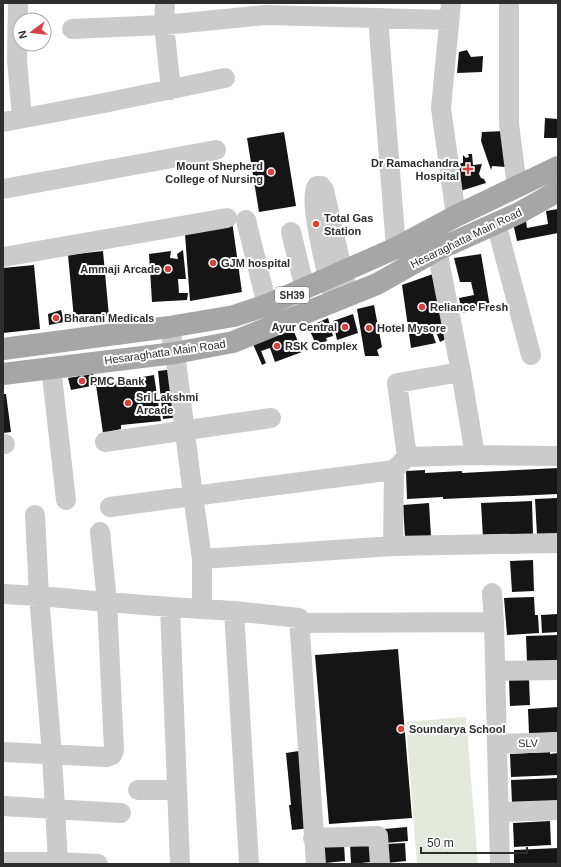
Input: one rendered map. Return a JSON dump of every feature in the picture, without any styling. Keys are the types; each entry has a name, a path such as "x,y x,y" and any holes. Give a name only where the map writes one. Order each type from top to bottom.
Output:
{"main road":[{"name":"Hesaraghatta Main Road","path":"3,349 169,327 234,316 267,305 396,248 456,216 558,167"},
{"name":"Hesaraghatta Main Road","path":"3,374 175,353 233,342 377,284 438,250 519,213 558,191"}],"street":[{"path":"18,3 17,60 12,120 171,90 225,78"},
{"path":"164,3 164,25 171,90"},
{"path":"509,3 510,124 517,186"},
{"path":"72,29 164,25 265,15 378,18 450,12 441,108 456,216"},
{"path":"378,18 396,248"},
{"path":"3,189 216,150"},
{"path":"3,257 237,219 267,305"},
{"path":"496,223 531,355"},
{"path":"291,232 305,289"},
{"path":"438,250 475,455"},
{"path":"335,275 341,298"},
{"path":"169,327 175,353 202,559 202,608"},
{"path":"51,367 66,500"},
{"path":"393,546 401,463 397,382 461,372"},
{"path":"106,442 271,418"},
{"path":"110,507 193,496 401,463 475,455 558,456"},
{"path":"35,515 58,863"},
{"path":"3,752 107,757 112,755 114,750 107,602 100,532"},
{"path":"202,559 393,546 558,543"},
{"path":"492,593 498,744 500,864"},
{"path":"3,594 170,607 202,608 299,618 313,838 316,864"},
{"path":"170,607 180,864"},
{"path":"234,611 249,864"},
{"path":"299,623 494,622"},
{"path":"495,671 558,670"},
{"name":"SLV","path":"498,744 558,742"},
{"path":"138,790 177,790"},
{"path":"3,806 122,813"},
{"path":"499,812 558,810"},
{"path":"313,838 378,836 380,864"},
{"path":"3,862 98,864"}],"shaded area":[{"path":"466,717 478,864 417,864 406,722"}],"building":[{"path":"467,50 471,57 483,56 482,72 457,73 459,52"},
{"path":"545,118 558,119 558,138 544,138"},
{"path":"506,131 506,167 492,166 491,170 481,141 482,132"},
{"name":"Mount Shepherd College of Nursing","path":"284,132 296,206 259,212 247,138"},
{"name":"Dr Ramachandra Hospital","path":"468,154 472,154 473,165 482,164 479,174 486,183 457,192 457,164 463,163 463,155 466,158 469,157"},
{"path":"558,209 558,233 517,241 513,223 526,221 527,228 548,224 546,211"},
{"name":"GJM hospital","path":"232,221 242,292 190,301 185,234"},
{"name":"Ammaji Arcade","path":"183,250 186,279 178,279 179,293 188,293 187,300 152,302 149,254 171,251 170,258 178,259 177,254"},
{"path":"103,251 109,316 74,319 68,255"},
{"path":"481,254 490,307 462,313 459,298 474,295 471,282 460,282 454,258"},
{"path":"34,265 40,329 3,333 3,268"},
{"name":"Reliance Fresh","path":"433,274 443,328 440,329 448,338 440,342 436,332 432,332 436,343 411,348 402,285"},
{"name":"Hotel Mysore","path":"374,305 382,347 377,350 379,356 365,356 357,309"},
{"name":"Bharani Medicals","path":"61,310 64,322 49,325 48,314"},
{"name":"Ayur Central","path":"353,314 358,333 337,340 333,321"},
{"path":"328,318 333,336 326,338 327,341 316,344 308,327"},
{"name":"RSK Complex","path":"293,329 302,352 275,362 270,348 261,351 266,363 262,365 253,344"},
{"path":"174,369 180,417 163,419 158,371"},
{"name":"PMC Bank","path":"93,374 96,385 71,390 68,378"},
{"name":"Sri Lakshmi Arcade","path":"154,375 161,421 121,425 121,429 103,433 96,385"},
{"path":"3,394 6,394 11,432 3,433"},
{"path":"558,468 558,494 407,499 406,471 425,470 425,473 462,471 462,473"},
{"path":"558,498 558,534 537,535 535,499"},
{"path":"532,501 533,535 483,538 481,503"},
{"path":"429,503 431,536 405,537 403,505"},
{"path":"533,560 534,591 512,592 510,561"},
{"path":"534,597 535,615 538,615 539,633 507,635 504,598"},
{"path":"558,614 558,632 542,633 541,615"},
{"path":"558,635 558,660 527,662 526,636"},
{"path":"398,649 412,818 329,824 315,655"},
{"path":"529,679 530,705 510,706 509,680"},
{"path":"558,707 558,732 529,734 528,709"},
{"path":"305,750 311,828 292,830 286,753"},
{"path":"550,752 550,754 558,753 558,775 511,777 510,754"},
{"path":"558,778 558,803 512,804 511,780"},
{"path":"550,821 551,845 514,847 513,823"},
{"path":"407,827 408,841 385,843 384,829"},
{"path":"370,843 371,862 351,864 350,844"},
{"path":"405,843 406,861 387,863 386,844"},
{"path":"344,844 345,861 325,863 324,845"},
{"path":"558,848 558,864 514,864 514,850"}],"place":[{"name":"Dr Ramachandra Hospital","path":"468,169"},
{"name":"Mount Shepherd College of Nursing","path":"271,172"},
{"name":"Total Gas Station","path":"316,224"},
{"name":"GJM hospital","path":"213,263"},
{"name":"Ammaji Arcade","path":"168,269"},
{"name":"Reliance Fresh","path":"422,307"},
{"name":"Bharani Medicals","path":"56,318"},
{"name":"Ayur Central","path":"345,327"},
{"name":"Hotel Mysore","path":"369,328"},
{"name":"RSK Complex","path":"277,346"},
{"name":"PMC Bank","path":"82,381"},
{"name":"Sri Lakshmi Arcade","path":"128,403"},
{"name":"Soundarya School","path":"401,729"}]}
